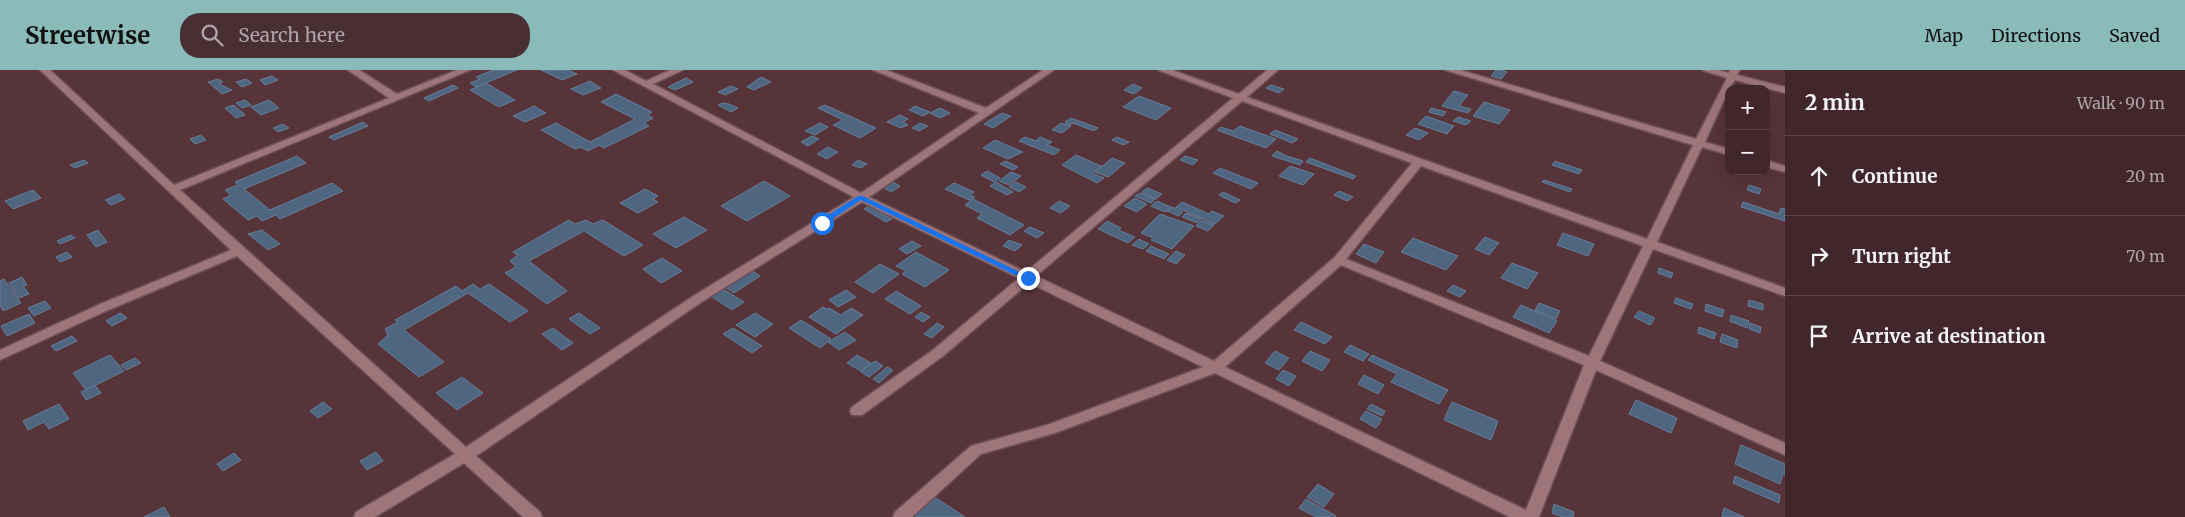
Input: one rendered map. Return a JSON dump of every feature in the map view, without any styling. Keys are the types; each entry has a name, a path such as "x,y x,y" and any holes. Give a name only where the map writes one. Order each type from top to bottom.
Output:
{"street":[{"path":"45,70 239,251 534,517"},
{"path":"353,70 394,98"},
{"path":"173,189 465,70"},
{"path":"618,70 861,197 1525,517"},
{"path":"646,84 678,70"},
{"path":"878,70 986,112"},
{"path":"362,517 466,454 699,298 861,197 1049,70"},
{"path":"1164,70 1785,292"},
{"path":"857,411 938,353 1273,70"},
{"path":"1450,70 1725,151"},
{"path":"1708,70 1734,73 1785,90"},
{"path":"1531,517 1592,363 1698,143 1734,73"},
{"path":"901,517 976,450 1050,429 1215,368 1339,260 1418,161"},
{"path":"1770,164 1785,169"},
{"path":"0,355 102,308 239,251"},
{"path":"1339,260 1592,363 1785,450"}],"building":[{"path":"493,70 517,70 476,87 470,83 480,79 476,77"},
{"path":"541,70 569,70 577,74 562,80"},
{"path":"1496,70 1507,72 1501,79 1491,76"},
{"path":"272,76 278,80 265,85 260,80"},
{"path":"761,77 771,82 754,90 747,87"},
{"path":"686,78 693,82 675,90 668,87"},
{"path":"218,79 223,82 219,84 232,90 222,94 208,82"},
{"path":"246,79 252,83 242,87 236,82"},
{"path":"590,81 601,88 583,95 571,89"},
{"path":"486,83 515,100 499,107 470,90"},
{"path":"1133,84 1142,88 1134,94 1124,90"},
{"path":"453,85 458,88 429,101 424,98"},
{"path":"1271,85 1284,89 1279,93 1266,88"},
{"path":"731,86 738,89 725,95 718,92"},
{"path":"1454,91 1468,95 1459,106 1471,109 1468,113 1442,106"},
{"path":"616,94 652,112 647,115 653,118 644,123 649,126 604,148 599,145 588,151 580,147 575,149 541,130 556,123 590,142 635,119 601,102"},
{"path":"1139,96 1171,108 1156,120 1123,107"},
{"path":"245,100 251,105 242,108 236,103"},
{"path":"269,100 279,108 261,115 251,107"},
{"path":"1484,102 1510,110 1499,124 1473,116"},
{"path":"722,103 738,108 731,112 718,105"},
{"path":"234,105 245,115 236,118 225,108"},
{"path":"825,105 876,128 860,138 833,125 843,120 818,108"},
{"path":"534,106 546,113 525,122 513,116"},
{"path":"915,106 930,112 923,116 909,110"},
{"path":"940,108 950,113 940,118 930,113"},
{"path":"1431,108 1446,112 1443,116 1429,112"},
{"path":"1002,113 1011,116 993,128 984,124"},
{"path":"900,115 908,119 903,122 908,125 901,128 887,122"},
{"path":"1426,116 1454,126 1447,134 1418,124"},
{"path":"1458,117 1471,121 1466,125 1453,121"},
{"path":"1071,118 1098,128 1094,131 1065,122"},
{"path":"363,122 368,126 334,140 329,137"},
{"path":"820,123 828,127 815,135 805,131"},
{"path":"920,123 928,126 919,131 912,128"},
{"path":"1061,123 1071,126 1062,133 1052,130"},
{"path":"283,124 289,128 278,132 273,128"},
{"path":"1240,126 1276,139 1266,148 1217,130 1221,127 1233,131"},
{"path":"1415,128 1428,133 1419,140 1406,135"},
{"path":"1275,130 1298,139 1292,143 1270,134"},
{"path":"201,135 206,140 195,144 190,139"},
{"path":"812,136 819,139 808,146 801,142"},
{"path":"1025,137 1036,141 1040,137 1052,142 1047,145 1060,150 1054,155 1019,141"},
{"path":"1117,137 1129,142 1123,145 1112,140"},
{"path":"995,140 1023,152 1008,159 983,148"},
{"path":"828,147 838,152 827,159 817,154"},
{"path":"1277,151 1303,161 1300,165 1272,156"},
{"path":"1076,155 1101,166 1092,173 1104,178 1097,183 1062,165"},
{"path":"297,156 306,163 244,189 270,210 332,183 343,191 280,219 276,215 262,221 257,216 248,220 223,199 231,195 225,190 238,185 235,182"},
{"path":"1185,156 1198,160 1193,165 1180,160"},
{"path":"1112,158 1125,163 1108,177 1095,172"},
{"path":"1310,158 1356,176 1353,179 1306,162"},
{"path":"84,160 88,163 75,168 70,165"},
{"path":"858,160 867,164 861,168 852,165"},
{"path":"1006,161 1018,167 1013,170 1000,164"},
{"path":"1555,161 1582,170 1579,174 1552,165"},
{"path":"1290,166 1314,174 1303,185 1279,176"},
{"path":"1220,168 1258,183 1251,189 1213,173"},
{"path":"987,171 1000,178 994,182 981,175"},
{"path":"1011,172 1021,176 1009,185 999,181"},
{"path":"1544,180 1572,189 1570,192 1542,182"},
{"path":"764,181 790,196 747,221 721,206"},
{"path":"891,181 900,186 891,192 882,187"},
{"path":"996,182 1013,192 1007,195 990,186"},
{"path":"1016,182 1026,187 1019,192 1009,187"},
{"path":"954,183 974,192 970,195 975,197 969,200 945,189"},
{"path":"1749,185 1761,189 1759,194 1747,190"},
{"path":"1147,188 1162,194 1156,199 1142,192"},
{"path":"645,189 658,196 653,199 658,202 638,213 620,203"},
{"path":"33,190 41,198 13,209 5,201"},
{"path":"1339,191 1353,197 1347,201 1334,195"},
{"path":"1223,192 1240,200 1235,203 1219,195"},
{"path":"1140,193 1155,199 1151,203 1135,196"},
{"path":"119,194 125,199 111,205 105,200"},
{"path":"1135,198 1147,204 1137,212 1124,206"},
{"path":"973,199 1024,225 1010,235 977,218 982,214 965,205"},
{"path":"1059,201 1070,206 1061,213 1050,208"},
{"path":"1157,201 1171,207 1165,212 1151,206"},
{"path":"1182,202 1209,214 1212,211 1224,216 1215,224 1176,207"},
{"path":"1743,202 1779,214 1781,208 1785,209 1785,221 1741,207"},
{"path":"869,206 892,219 886,222 864,209"},
{"path":"1173,207 1183,212 1179,216 1167,211"},
{"path":"1186,213 1201,219 1197,223 1182,217"},
{"path":"1160,214 1194,226 1172,249 1151,240 1153,238 1141,233"},
{"path":"684,217 707,230 676,248 653,234"},
{"path":"569,220 575,224 586,220 593,224 603,220 643,245 624,256 584,231 529,261 567,291 547,304 505,273 516,267 510,261 518,255 513,252"},
{"path":"1202,220 1214,225 1208,231 1196,226"},
{"path":"1107,221 1121,228 1118,230 1135,237 1128,243 1098,229"},
{"path":"1030,227 1044,233 1037,238 1024,231"},
{"path":"98,230 107,242 96,247 87,235"},
{"path":"262,230 280,244 268,250 248,234"},
{"path":"1563,233 1594,244 1588,256 1557,245"},
{"path":"71,235 75,238 60,244 57,241"},
{"path":"1485,237 1499,243 1489,255 1475,249"},
{"path":"1413,238 1458,256 1446,270 1401,252"},
{"path":"1139,239 1149,244 1143,249 1132,245"},
{"path":"1009,240 1022,245 1015,251 1003,246"},
{"path":"912,241 921,246 907,254 899,249"},
{"path":"1364,244 1384,252 1376,263 1356,254"},
{"path":"1151,246 1169,254 1164,259 1146,251"},
{"path":"1176,251 1185,255 1176,264 1167,260"},
{"path":"67,252 72,257 60,262 56,257"},
{"path":"916,252 949,270 925,287 902,274 906,271 896,266"},
{"path":"662,258 682,271 661,283 643,269"},
{"path":"1512,263 1538,273 1527,289 1501,278"},
{"path":"880,264 899,274 873,293 855,282"},
{"path":"1659,268 1673,273 1671,278 1658,273"},
{"path":"751,270 760,276 734,293 725,287"},
{"path":"22,277 27,285 23,286 29,294 19,298 9,283"},
{"path":"4,279 21,303 3,311 0,305 0,281"},
{"path":"473,284 480,289 489,284 528,311 510,322 468,293 404,330 444,362 419,377 378,344 388,335 385,329 398,322 395,320 456,286 462,291"},
{"path":"1453,285 1466,291 1460,297 1447,291"},
{"path":"723,289 744,302 732,310 711,296"},
{"path":"846,290 856,297 838,307 829,300"},
{"path":"896,291 921,306 910,314 885,299"},
{"path":"1676,298 1693,304 1691,309 1674,303"},
{"path":"1749,300 1763,304 1763,310 1748,306"},
{"path":"45,301 51,308 34,316 28,308"},
{"path":"1539,303 1560,311 1556,319 1535,310"},
{"path":"1706,304 1724,310 1722,317 1705,311"},
{"path":"1521,305 1557,321 1549,333 1513,317"},
{"path":"823,307 829,308 841,315 851,308 863,315 836,334 809,317"},
{"path":"1639,311 1655,318 1650,325 1634,317"},
{"path":"921,312 930,317 923,322 915,317"},
{"path":"120,313 127,318 112,326 106,321"},
{"path":"579,313 600,328 590,334 569,319"},
{"path":"755,313 773,324 755,337 736,325"},
{"path":"29,314 35,323 7,336 1,326"},
{"path":"1731,315 1749,321 1747,328 1730,321"},
{"path":"801,320 831,339 820,348 789,328"},
{"path":"1301,322 1332,337 1325,344 1294,330"},
{"path":"937,323 944,327 932,338 924,334"},
{"path":"1750,323 1761,327 1760,333 1749,329"},
{"path":"1699,327 1716,333 1714,339 1698,333"},
{"path":"553,328 573,343 562,350 542,334"},
{"path":"733,328 762,346 752,353 723,334"},
{"path":"845,332 856,340 839,350 828,342"},
{"path":"1722,334 1738,340 1737,348 1720,342"},
{"path":"72,336 77,341 56,351 51,346"},
{"path":"1350,345 1369,354 1363,361 1344,352"},
{"path":"1275,351 1289,358 1279,370 1265,363"},
{"path":"1310,351 1330,360 1322,371 1302,361"},
{"path":"110,355 124,371 86,390 73,373"},
{"path":"857,355 871,363 861,371 847,363"},
{"path":"1372,355 1448,390 1439,404 1391,382 1397,374 1368,360"},
{"path":"135,358 141,363 126,370 121,365"},
{"path":"875,361 883,366 869,377 861,372"},
{"path":"887,367 893,370 879,383 873,379"},
{"path":"1283,370 1296,376 1289,386 1276,379"},
{"path":"1364,375 1384,385 1378,394 1358,384"},
{"path":"462,377 483,393 457,410 436,393"},
{"path":"95,385 101,393 86,400 81,392"},
{"path":"1636,400 1677,418 1671,433 1629,414"},
{"path":"323,402 332,409 318,418 310,411"},
{"path":"1452,402 1498,421 1491,440 1444,420"},
{"path":"59,404 69,419 49,429 44,422 28,430 23,421"},
{"path":"1371,404 1385,411 1382,416 1367,409"},
{"path":"1366,411 1382,419 1376,428 1360,419"},
{"path":"1741,445 1785,464 1785,475 1783,474 1780,484 1735,464"},
{"path":"376,452 383,461 367,470 360,461"},
{"path":"234,453 241,460 223,471 217,464"},
{"path":"1735,476 1780,495 1779,503 1733,483"},
{"path":"1318,484 1334,494 1324,507 1307,497"},
{"path":"933,496 965,517 913,517"},
{"path":"1306,499 1336,516 1316,517 1299,508"},
{"path":"1554,504 1574,512 1573,517 1562,517 1552,513"},
{"path":"164,507 170,517 144,517"},
{"path":"1724,508 1744,517 1722,517"}],"route":[{"path":"822,223 861,197 1028,278"}]}
